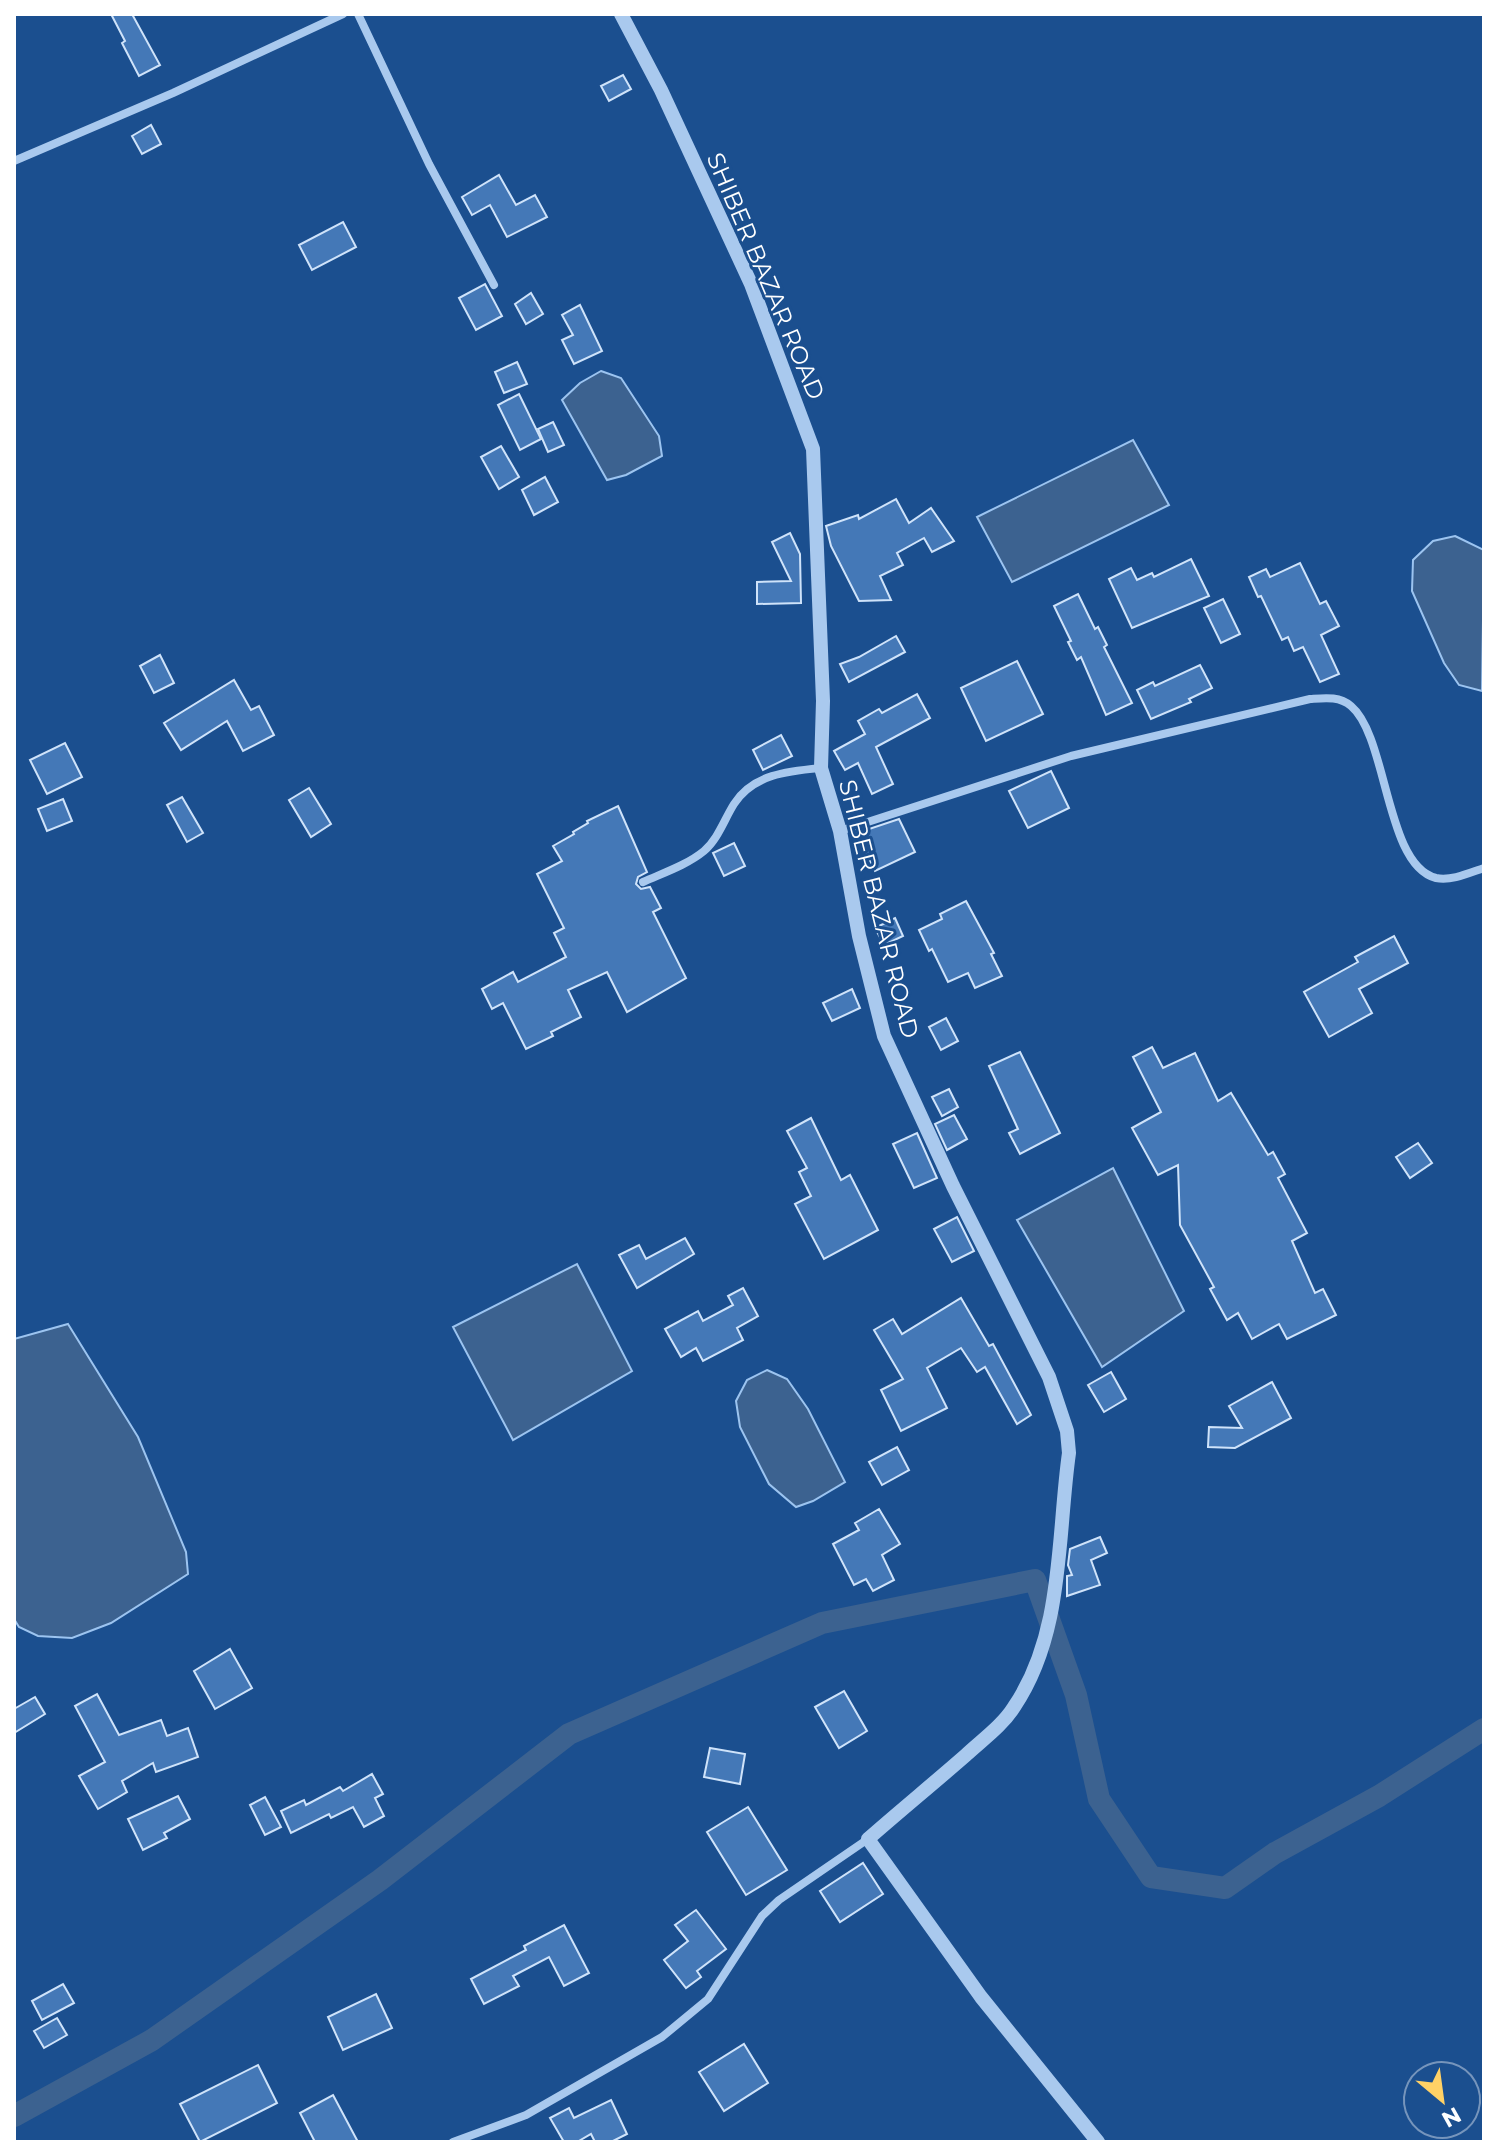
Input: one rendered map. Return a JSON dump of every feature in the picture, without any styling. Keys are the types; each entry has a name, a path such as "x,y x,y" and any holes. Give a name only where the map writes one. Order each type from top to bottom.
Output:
{"street":[{"path":"14,161 173,93 343,14"},
{"path":"358,14 429,164 494,285"},
{"name":"SHIBER BAZAR ROAD","path":"621,14 661,90 751,284 813,449 823,701 821,768 840,831 859,936 884,1036 953,1186 1049,1377 1067,1431 1069,1453 1051,1611 1044,1646 1013,1708 992,1731 868,1839"},
{"path":"840,831 1071,756 1310,699 1334,698 1351,706 1365,725 1404,848 1422,871 1437,878 1454,878 1484,868"},
{"path":"643,882 704,851 714,841 735,801 753,784 780,772 821,768"},
{"path":"453,2142 526,2115 662,2037 708,1999 770,1908 868,1839 981,1997 1098,2142"}],"water":[{"path":"601,371 621,378 659,436 662,456 626,475 607,480 562,400 580,383"},
{"path":"1133,440 1169,505 1012,582 977,517"},
{"path":"1455,536 1484,550 1482,691 1459,685 1444,663 1412,591 1413,560 1433,541"},
{"path":"1113,1168 1184,1311 1102,1367 1017,1220"},
{"path":"577,1264 632,1371 513,1440 453,1327"},
{"path":"68,1324 138,1437 186,1552 188,1574 111,1623 72,1638 38,1636 19,1627 14,1619 14,1339"},
{"path":"767,1370 787,1379 808,1409 845,1482 796,1507 769,1484 740,1427 736,1401 747,1380"}],"building":[{"path":"111,14 132,14 160,65 139,76"},
{"path":"623,75 631,89 609,101 601,86"},
{"path":"151,125 161,144 142,154 132,136"},
{"path":"499,175 516,205 535,195 547,217 507,237 490,205 472,215 462,197"},
{"path":"343,222 356,247 312,270 299,245"},
{"path":"485,284 502,316 476,330 459,298"},
{"path":"531,293 543,314 526,324 515,304"},
{"path":"580,305 602,351 574,364 562,340 573,335 562,315"},
{"path":"517,362 527,384 504,393 495,372"},
{"path":"519,394 541,439 520,450 498,405"},
{"path":"553,422 564,445 548,452 538,429"},
{"path":"501,446 519,477 499,489 481,457"},
{"path":"545,477 558,502 534,515 522,490"},
{"path":"896,499 909,523 931,508 954,541 932,552 924,538 897,553 903,565 880,576 891,600 859,601 831,546 826,526 858,515 859,519"},
{"path":"790,533 800,554 801,603 757,604 757,582 791,581 772,542"},
{"path":"1191,559 1209,596 1132,628 1109,579 1131,568 1137,580 1152,573 1154,577"},
{"path":"1300,563 1320,604 1326,601 1339,626 1321,635 1339,674 1320,682 1303,647 1294,651 1288,637 1282,640 1249,577 1266,569 1270,577"},
{"path":"1078,594 1095,629 1098,627 1107,645 1104,647 1132,703 1106,715 1081,657 1077,660 1068,642 1071,641 1054,606"},
{"path":"1223,599 1240,634 1221,643 1204,608"},
{"path":"896,636 905,652 849,682 840,664"},
{"path":"160,655 174,683 154,693 140,666"},
{"path":"1017,661 1043,714 986,741 961,688"},
{"path":"1200,665 1212,688 1189,699 1191,702 1151,719 1137,690 1153,682 1155,686"},
{"path":"234,680 251,710 259,706 274,735 243,751 227,721 181,750 164,723"},
{"path":"917,694 930,718 876,747 893,784 872,794 858,763 845,770 834,751 865,734 858,721 879,709 882,713"},
{"path":"781,735 792,756 763,770 753,750"},
{"path":"65,743 82,777 47,794 30,760"},
{"path":"1051,771 1069,808 1028,828 1009,791"},
{"path":"309,788 331,824 311,837 289,800"},
{"path":"182,797 203,833 187,842 167,805"},
{"path":"63,799 72,821 47,831 38,809"},
{"path":"618,806 647,872 638,877 636,884 641,889 650,887 661,908 653,912 686,978 627,1012 607,972 568,990 581,1017 526,1049 503,1003 492,1009 482,989 513,972 518,982 566,957 554,933 564,928 537,874 562,861 553,846 574,834 587,821"},
{"path":"899,819 915,852 875,871 857,833"},
{"path":"734,843 745,866 724,876 713,853"},
{"path":"966,901 994,953 991,954 1002,976 975,988 968,973 948,982 919,930 942,919 940,914"},
{"path":"895,918 903,936 884,945 875,928"},
{"path":"1394,936 1408,963 1359,989 1372,1013 1329,1037 1304,992 1358,962 1355,957"},
{"path":"852,989 860,1008 832,1021 823,1003"},
{"path":"946,1018 958,1041 941,1050 929,1027"},
{"path":"1152,1047 1163,1068 1195,1053 1218,1101 1231,1093 1268,1155 1273,1152 1285,1174 1278,1178 1307,1233 1292,1241 1315,1293 1323,1289 1336,1315 1287,1339 1279,1324 1252,1339 1238,1313 1227,1320 1210,1289 1214,1287 1180,1225 1178,1165 1158,1175 1132,1128 1161,1112 1133,1057"},
{"path":"1020,1052 1060,1133 1020,1154 1009,1133 1018,1129 989,1066"},
{"path":"949,1089 958,1107 942,1116 932,1097"},
{"path":"954,1115 967,1139 947,1150 935,1124"},
{"path":"811,1118 841,1180 850,1175 878,1230 824,1259 795,1204 811,1196 799,1172 807,1168 787,1131"},
{"path":"917,1133 937,1178 914,1188 893,1144"},
{"path":"1418,1143 1432,1163 1410,1178 1396,1157"},
{"path":"957,1217 974,1251 952,1262 934,1229"},
{"path":"685,1238 694,1254 637,1288 619,1255 639,1245 646,1259"},
{"path":"743,1288 758,1316 737,1328 743,1340 703,1361 696,1348 681,1357 665,1329 698,1311 703,1321 733,1305 728,1296"},
{"path":"961,1298 989,1346 993,1344 1031,1415 1017,1424 985,1367 977,1372 961,1348 927,1368 947,1408 901,1431 881,1390 903,1379 874,1330 893,1319 902,1334"},
{"path":"1111,1372 1126,1399 1104,1412 1088,1385"},
{"path":"1272,1382 1291,1418 1235,1448 1208,1447 1209,1427 1242,1428 1229,1406"},
{"path":"897,1447 909,1470 882,1485 869,1462"},
{"path":"879,1509 900,1544 882,1555 894,1580 873,1591 866,1579 854,1585 833,1544 859,1530 855,1523"},
{"path":"1100,1537 1107,1553 1091,1560 1100,1585 1067,1596 1067,1576 1072,1575 1068,1565 1070,1549"},
{"path":"230,1649 252,1688 215,1709 194,1671"},
{"path":"844,1691 867,1731 839,1748 815,1707"},
{"path":"97,1694 119,1735 161,1720 167,1736 188,1728 198,1757 156,1772 153,1763 122,1781 127,1792 98,1809 79,1776 105,1762 75,1706"},
{"path":"35,1697 45,1714 14,1733 14,1709"},
{"path":"710,1748 745,1754 740,1784 704,1777"},
{"path":"372,1774 383,1794 375,1798 384,1816 364,1827 353,1807 331,1818 329,1814 291,1833 281,1811 304,1800 306,1805 340,1787 343,1791"},
{"path":"178,1796 190,1819 164,1833 167,1838 143,1850 128,1819"},
{"path":"265,1797 281,1827 265,1835 250,1805"},
{"path":"748,1807 787,1870 746,1895 707,1832"},
{"path":"863,1863 883,1894 840,1922 820,1891"},
{"path":"696,1910 726,1949 697,1971 701,1977 686,1988 664,1960 688,1941 675,1925"},
{"path":"564,1925 589,1973 564,1986 549,1957 513,1976 519,1986 484,2004 471,1979 526,1950 524,1946"},
{"path":"63,1984 74,2003 42,2020 32,2001"},
{"path":"376,1994 392,2028 343,2050 328,2017"},
{"path":"57,2018 67,2035 44,2048 34,2031"},
{"path":"744,2044 768,2083 724,2111 699,2072"},
{"path":"258,2065 277,2103 200,2142 180,2104"},
{"path":"333,2095 358,2142 315,2142 300,2113"},
{"path":"611,2100 627,2134 611,2142 595,2142 591,2134 577,2142 564,2142 550,2118 569,2108 574,2118"}],"waterway":[{"path":"14,2116 152,2040 380,1880 569,1734 822,1623 1035,1580 1076,1695 1099,1799 1151,1877 1225,1888 1275,1853 1379,1796 1484,1729"}]}
